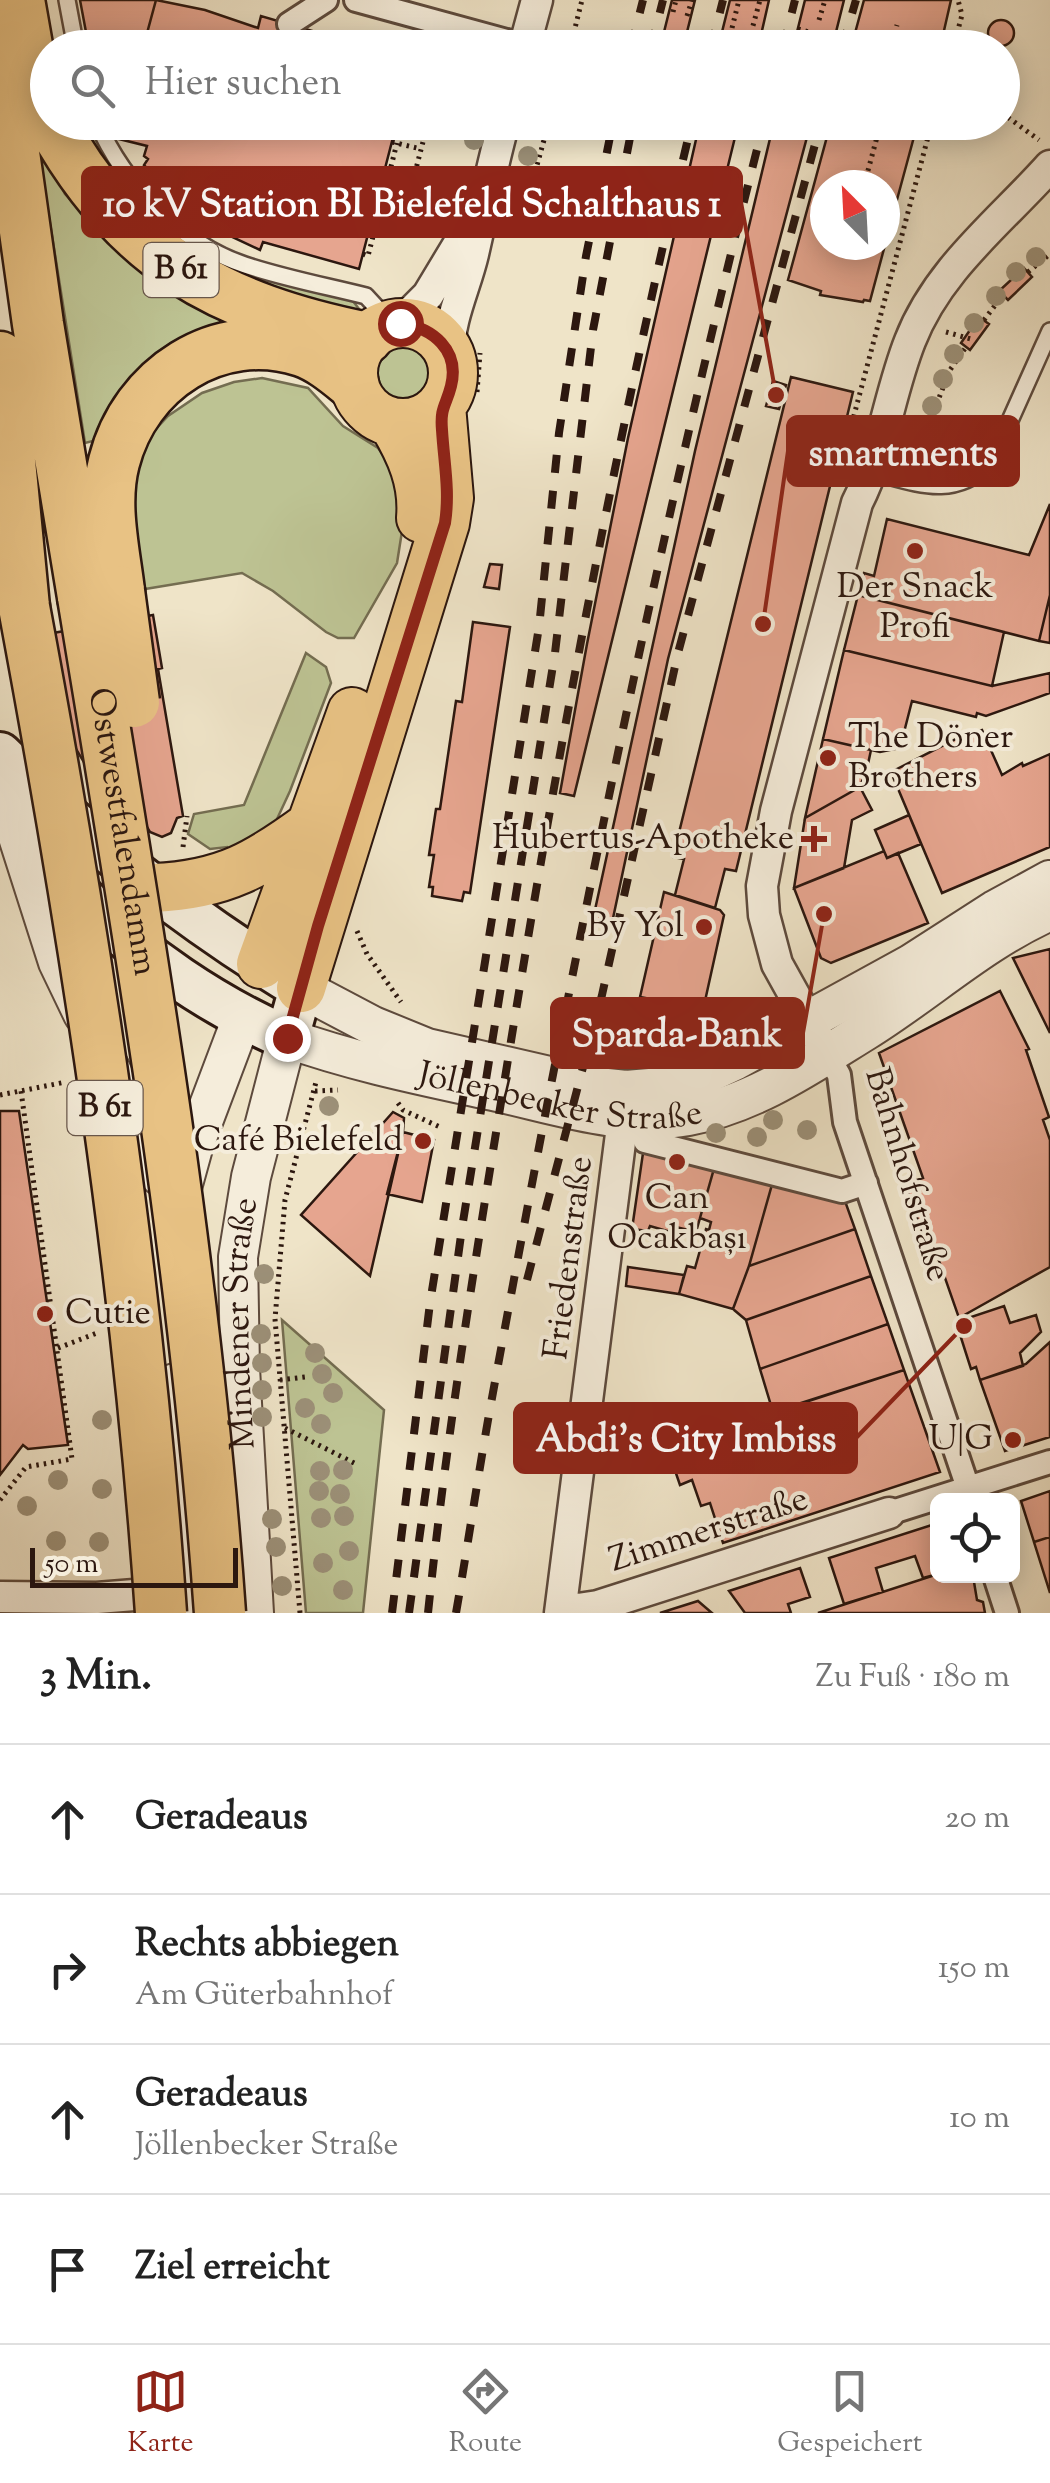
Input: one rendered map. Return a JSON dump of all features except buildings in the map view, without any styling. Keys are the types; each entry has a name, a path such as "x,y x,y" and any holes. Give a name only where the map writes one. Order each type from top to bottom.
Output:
{"highway":[{"path":"19,0 30,63"},
{"name":"B 61","path":"0,53 34,292 101,594 168,964 176,1222 211,1486 212,1605"},
{"name":"B 61","path":"62,140 112,215 172,264 204,284 267,310 313,327 377,343"},
{"name":"B 61","path":"101,594 109,490 124,434 142,405 171,373 208,352 228,346 252,344 303,352 329,364 377,343"},
{"name":"Ostwestfalendamm","path":"0,356 24,607 52,760 122,1228 152,1487 212,1605"},
{"name":"B 61","path":"0,494 24,607"}],"main road":[{"path":"420,326 438,337 449,354 453,372 450,390 441,406 428,417 411,423 394,422 368,409 377,343 420,326"},
{"path":"287,1038 445,523 449,498 441,406"},
{"path":"242,1018 366,672 420,534 420,486 415,464 394,422"},
{"name":"Jöllenbecker Straße","path":"0,754 69,821 168,872 261,964 301,988"},
{"name":"Jöllenbecker Straße","path":"0,781 42,846 84,899 139,947 242,1018 287,1038"},
{"path":"168,872 201,884 243,871 314,824"}],"street":[{"path":"289,24 326,0"},
{"path":"356,0 464,30"},
{"path":"530,30 538,0"},
{"path":"449,354 450,326 472,256 499,140"},
{"name":"Bahnhofstraße","path":"970,1493 845,1122 839,1075 777,964 764,915 762,886 776,812 847,540 857,503 873,472 910,338 928,303 962,257 1049,162"},
{"path":"377,343 428,295 481,207"},
{"path":"0,781 58,962 141,1130 176,1222"},
{"name":"Jöllenbecker Straße","path":"632,1117 662,1087 700,1077 808,1021 1050,880"},
{"name":"Jöllenbecker Straße","path":"287,1038 379,1065 632,1117 687,1116 724,1107 773,1086 886,1018 988,944 1050,911"},
{"name":"Jöllenbecker Straße","path":"301,988 373,1026 428,1048 597,1087 632,1117"},
{"name":"Mindener Straße","path":"176,1222 193,1148 242,1018"},
{"name":"Mindener Straße","path":"212,1605 240,1368 238,1257 252,1177 287,1038"},
{"path":"632,1117 842,1190 866,1182"},
{"name":"Friedenstraße","path":"561,1610 632,1117"},
{"name":"Zimmerstraße","path":"972,1493 1050,1462"},
{"name":"Zimmerstraße","path":"561,1610 598,1606 888,1513 930,1503"},
{"path":"998,1583 1007,1613"},
{"path":"0,1597 212,1605"}],"lane":[{"path":"67,0 73,30"},
{"path":"107,140 130,179 170,221 184,230 242,264 366,296 378,309 377,343"},
{"path":"873,472 946,488 974,479 991,463 1050,331"}],"path":[{"path":"574,30 582,0"},
{"path":"672,12 676,0"},
{"path":"687,16 692,0"},
{"path":"732,28 739,0"},
{"path":"752,30 760,0"},
{"path":"820,20 825,0"},
{"path":"958,0 962,15 958,30"},
{"path":"895,30 896,25"},
{"path":"1020,131 1049,162"},
{"path":"411,188 423,140"},
{"path":"504,237 522,219 544,140"},
{"path":"868,170 876,140"},
{"path":"900,240 927,140"},
{"path":"363,254 368,256 395,142 421,148"},
{"path":"1028,272 1050,254"},
{"path":"850,430 895,260"},
{"path":"984,320 1004,296"},
{"path":"920,446 950,370 966,347"},
{"path":"168,872 188,816"},
{"path":"356,930 378,972 407,1009"},
{"path":"0,1094 74,1081"},
{"path":"0,1500 26,1467 72,1458 21,1091"},
{"path":"300,1613 276,1318 285,1200 314,1091"},
{"path":"396,1101 404,1110 442,1128"},
{"path":"58,1348 102,1330"},
{"path":"280,1380 305,1377"},
{"path":"284,1428 358,1465"}],"green space":[{"path":"81,140 98,140 141,199 256,275 353,301 362,313 341,317 171,245"},
{"path":"46,158 65,194 102,233 255,324 199,332 159,351 120,391 93,441 85,443 40,160"},
{"path":"401,344 421,352 429,372 421,392 401,400 381,392 373,372 381,352"},
{"path":"262,378 308,388 343,426 378,448 392,467 403,525 397,563 354,638 338,638 326,632 273,591 242,573 139,590 128,502 141,445 168,416 202,393"},
{"path":"306,653 326,667 331,683 271,832 231,861 227,847 210,849 188,834 194,814 244,805"},
{"path":"282,1320 384,1410 363,1613 306,1613"}],"railway":[{"path":"636,30 643,0"},
{"path":"656,30 663,0"},
{"path":"716,30 723,0"},
{"path":"788,30 795,0"},
{"path":"847,30 856,0"},
{"path":"392,1613 430,1303 539,627 559,433 586,256 609,140"},
{"path":"409,1613 462,1228 555,653 593,330 630,140"},
{"path":"428,1613 465,1326 550,810 616,465 688,140"},
{"path":"456,1613 489,1415 585,911 652,594 760,140"},
{"path":"527,1280 602,995 678,653 816,140"}],"place":[{"name":"10 kV Station BI Bielefeld Schalthaus 1","path":"776,395"},
{"name":"Der Snack Profi","path":"915,551"},
{"name":"smartments","path":"763,624"},
{"name":"The Döner Brothers","path":"828,758"},
{"name":"Hubertus-Apotheke","path":"814,839"},
{"name":"Sparda-Bank","path":"824,914"},
{"name":"By Yol","path":"704,927"},
{"name":"Café Bielefeld","path":"423,1141"},
{"name":"Can Ocakbaşı","path":"677,1162"},
{"name":"Cutie","path":"45,1314"},
{"name":"Abdi's City Imbiss","path":"964,1326"},
{"name":"U|G","path":"1013,1440"}],"route":[{"path":"287,1038 318,926 445,523 449,498 441,406 450,390 453,372 449,354 438,337 420,326 400,323"}]}
